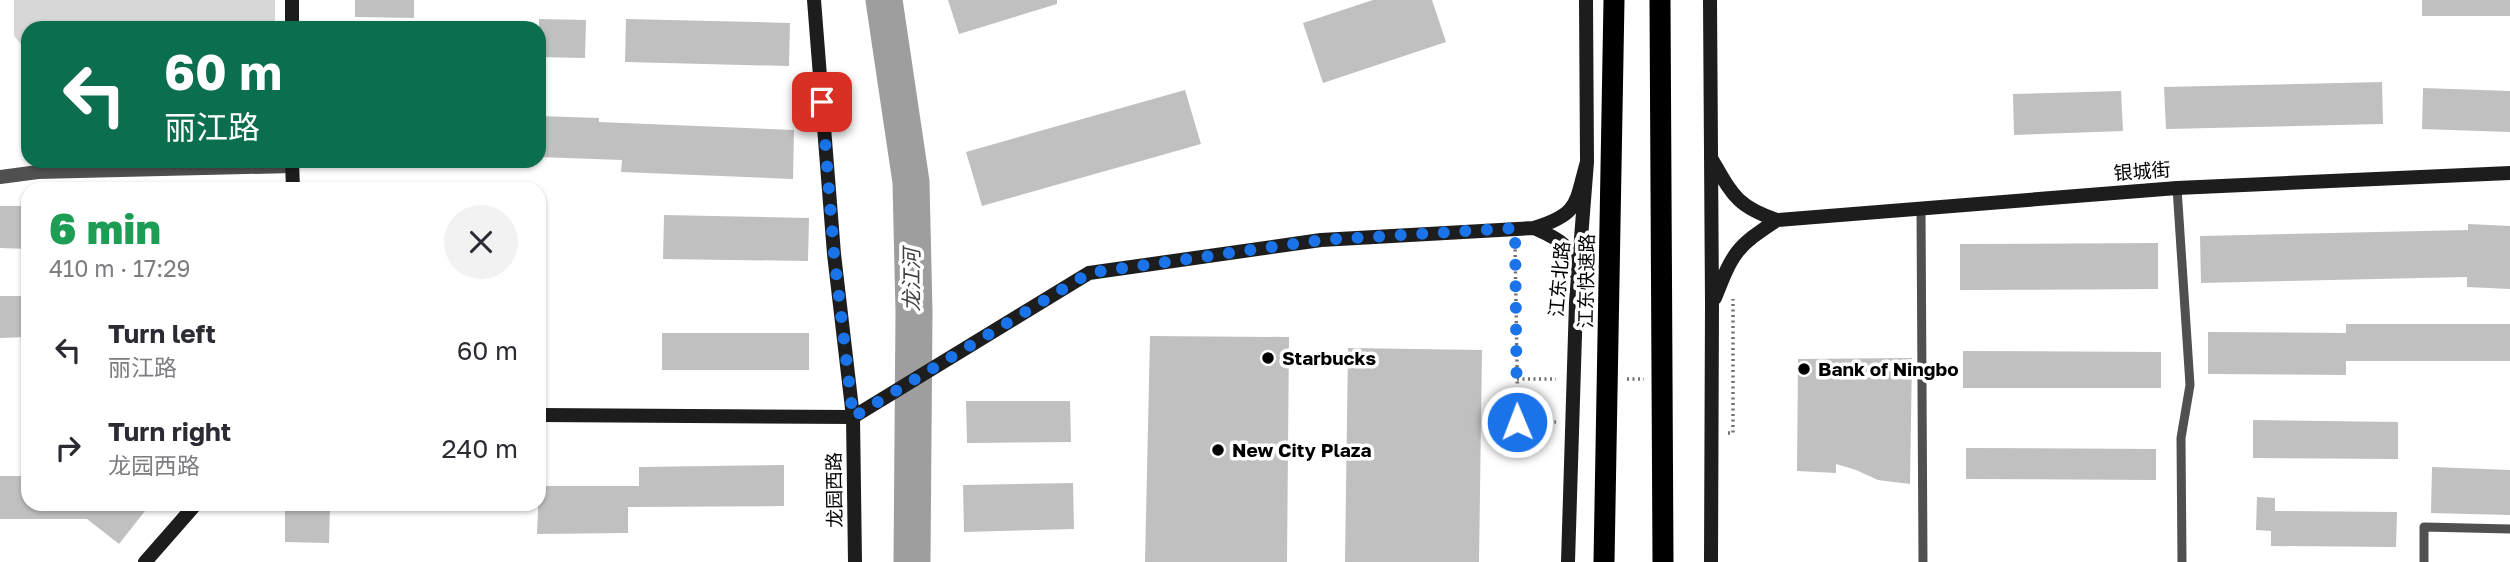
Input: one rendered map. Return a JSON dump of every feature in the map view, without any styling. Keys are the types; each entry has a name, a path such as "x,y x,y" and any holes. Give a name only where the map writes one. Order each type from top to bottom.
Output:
{"highway":[{"name":"江东快速路","path":"1604,562 1614,0"},
{"path":"1660,0 1663,562"},
{"path":"1663,487 1678,562"}],"street":[{"path":"292,0 292,21"},
{"name":"龙园西路","path":"814,0 834,254 853,417 855,562"},
{"name":"江东北路","path":"1568,562 1576,302 1587,162 1586,0"},
{"path":"1710,0 1713,304 1711,562"},
{"name":"银城街","path":"1711,158 1731,192 1752,211 1777,220 2177,188 2510,173"},
{"path":"546,415 853,417 1089,273 1321,240 1534,228 1558,221 1573,207 1587,162"},
{"path":"0,177 179,168"},
{"name":"银城街","path":"1713,304 1731,258 1746,240 1777,220"},
{"path":"1534,228 1560,240 1574,261 1576,302"},
{"path":"145,562 190,511"}],"lane":[{"path":"2177,188 2190,385 2181,438 2182,562"},
{"path":"1921,208 1923,562"},
{"path":"2424,562 2424,527 2510,529"}],"path":[{"path":"1515,228 1517,422 1572,422"},
{"path":"1733,296 1733,433"}],"shaded area":[{"path":"14,0 275,0 275,21 21,21 21,44 14,36"}],"building":[{"path":"355,0 414,0 414,18 355,17"},
{"path":"948,0 1057,0 1057,4 959,34"},
{"path":"1373,0 1432,0 1446,42 1323,83 1303,23"},
{"path":"2422,0 2510,0 2510,16 2422,16"},
{"path":"626,19 790,23 789,66 625,62"},
{"path":"586,20 585,58 546,57 546,21 539,21"},
{"path":"2382,82 2383,124 2166,129 2164,87"},
{"path":"2423,88 2510,91 2510,132 2422,129"},
{"path":"1185,90 1201,144 982,206 966,152"},
{"path":"2121,91 2123,131 2014,135 2013,94"},
{"path":"546,116 599,118 599,122 794,130 793,179 621,172 622,160 546,157"},
{"path":"0,206 21,206 21,249 0,248"},
{"path":"664,215 809,218 808,261 663,259"},
{"path":"2468,224 2510,226 2510,289 2467,287 2467,277 2201,283 2200,236 2468,230"},
{"path":"2158,243 2158,289 1960,290 1960,244"},
{"path":"0,296 21,296 21,337 0,338"},
{"path":"2346,324 2510,324 2510,361 2346,361 2346,375 2208,374 2208,332 2346,333"},
{"path":"662,333 809,333 809,370 662,370"},
{"name":"New City Plaza","path":"1150,336 1289,337 1287,562 1145,562"},
{"path":"1348,348 1482,350 1479,562 1345,562"},
{"path":"1963,351 2161,352 2161,388 1963,388"},
{"path":"1912,358 1910,484 1878,480 1836,464 1836,473 1797,471 1798,359"},
{"path":"966,401 1070,401 1071,442 967,443"},
{"path":"2253,420 2398,422 2398,459 2253,458"},
{"path":"1966,448 2156,449 2156,480 1966,479"},
{"path":"784,465 784,506 628,507 628,533 537,534 538,511 546,511 546,486 639,486 639,467"},
{"path":"2432,467 2510,470 2510,515 2431,513"},
{"path":"0,476 21,476 21,511 145,511 119,544 87,519 0,519"},
{"path":"1073,483 1074,529 964,532 963,485"},
{"path":"2257,497 2275,498 2275,511 2397,512 2396,547 2271,546 2271,531 2256,530"},
{"path":"285,511 330,511 329,543 285,542"}],"waterway":[{"name":"龙江河","path":"884,0 911,182 914,312 912,562"}],"place":[{"name":"Starbucks","path":"1268,358"},
{"name":"Bank of Ningbo","path":"1804,369"},
{"name":"New City Plaza","path":"1218,450"}],"route":[{"path":"822,102 834,254 853,417 1089,273 1321,240 1515,228 1517,422"}]}
